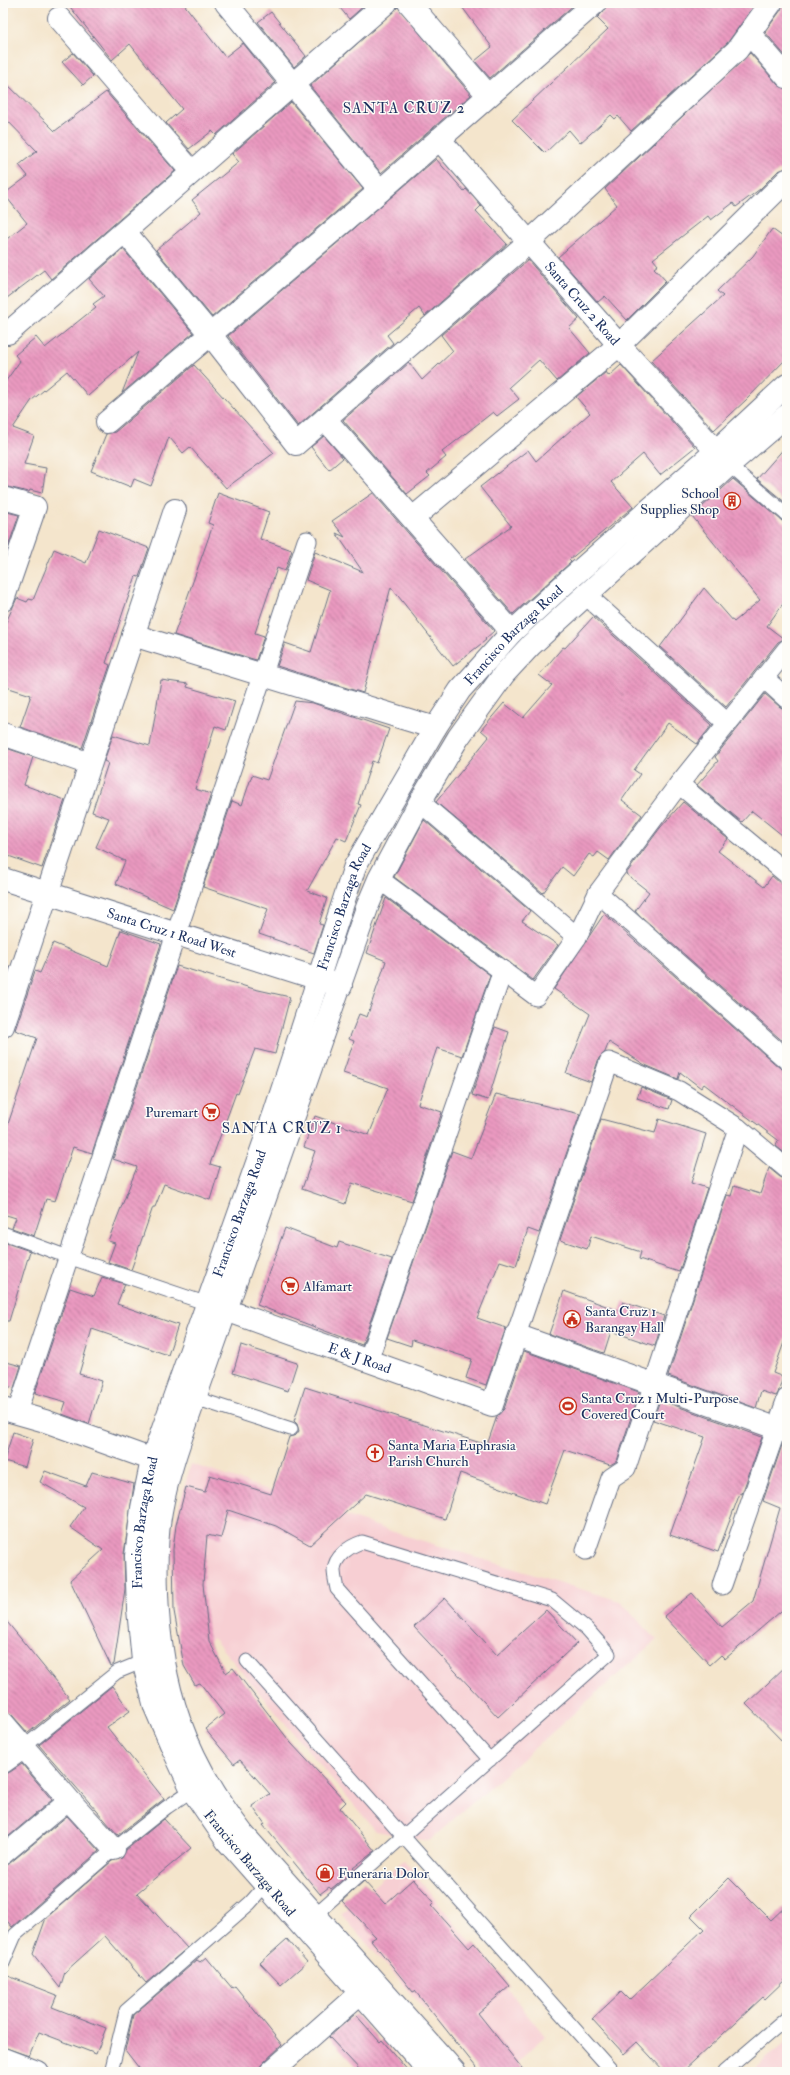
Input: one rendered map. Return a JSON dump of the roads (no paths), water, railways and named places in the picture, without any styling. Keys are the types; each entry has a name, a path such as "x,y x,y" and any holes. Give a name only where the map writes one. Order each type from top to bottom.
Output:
{"street":[{"path":"226,3 380,191"},
{"path":"8,333 386,3"},
{"path":"409,3 488,95"},
{"path":"125,232 210,334 296,444 530,241 737,50 771,3"},
{"path":"107,422 380,191 591,4"},
{"path":"59,18 192,172"},
{"path":"749,33 787,77"},
{"name":"Santa Cruz 2 Road","path":"439,139 530,241 619,345 723,458"},
{"path":"413,518 619,345 787,180"},
{"name":"Francisco Barzaga Road","path":"430,2072 360,1993 309,1920 220,1804 188,1743 172,1702 152,1659 138,1609 136,1556 142,1508 162,1463 195,1398 217,1307 272,1176 368,905 379,879 420,802 458,738 491,691 531,645 586,595 723,458 787,385"},
{"name":"Francisco Barzaga Road","path":"162,1463 217,1307 275,1112 355,866 435,728 460,690 512,632 570,579 723,458 787,415"},
{"path":"325,419 512,632"},
{"path":"3,498 35,507 3,600"},
{"path":"3,1026 175,510"},
{"path":"162,1463 10,1410 68,1257 307,541"},
{"path":"586,595 727,723"},
{"path":"133,635 435,728"},
{"path":"379,879 536,996 577,937 598,893 679,784 787,649"},
{"path":"764,678 787,698"},
{"path":"3,734 90,764"},
{"path":"679,784 787,874"},
{"path":"420,802 577,937"},
{"name":"Santa Cruz 1 Road West","path":"3,879 318,977 340,986"},
{"path":"598,893 787,1060"},
{"path":"368,1361 503,970"},
{"path":"782,1430 654,1383 516,1335 609,1062 679,1091 738,1128 787,1169"},
{"path":"586,1550 611,1478 626,1468 738,1128"},
{"name":"E & J Road","path":"217,1307 492,1405 516,1335"},
{"path":"722,1585 782,1430 787,1398"},
{"name":"Francisco Barzaga Road","path":"152,1659 155,1707 192,1790 227,1841 265,1886 309,1920 455,2072"},
{"path":"3,1723 68,1800 114,1850"},
{"path":"3,1762 24,1747"},
{"path":"3,1855 68,1800"},
{"path":"271,2072 360,1993"},
{"path":"3,2059 37,2072"}],"lane":[{"path":"723,458 787,515"},
{"path":"3,1233 68,1257 217,1307"},
{"path":"195,1398 291,1429"},
{"path":"309,1920 490,1760 609,1654 587,1629 552,1600 362,1542 351,1546 341,1556 334,1570 337,1589 490,1760"},
{"path":"24,1747 117,1672 152,1659"},
{"path":"247,1662 613,2072"},
{"path":"3,1963 15,1935 114,1850 167,1807 192,1790"},
{"path":"111,2072 126,2011 250,1902 265,1886"},
{"path":"724,2072 787,2018"}],"place":[{"name":"School Supplies Shop","path":"732,501"},
{"name":"Puremart","path":"211,1112"},
{"name":"Alfamart","path":"290,1286"},
{"name":"Santa Cruz 1 Barangay Hall","path":"572,1319"},
{"name":"Santa Cruz 1 Multi-Purpose Covered Court","path":"568,1406"},
{"name":"Santa Maria Euphrasia Parish Church","path":"375,1453"},
{"name":"Funeraria Dolor","path":"325,1873"}],"district":[{"name":"SANTA CRUZ 2","path":"404,108"},
{"name":"SANTA CRUZ 1","path":"282,1128"}]}
